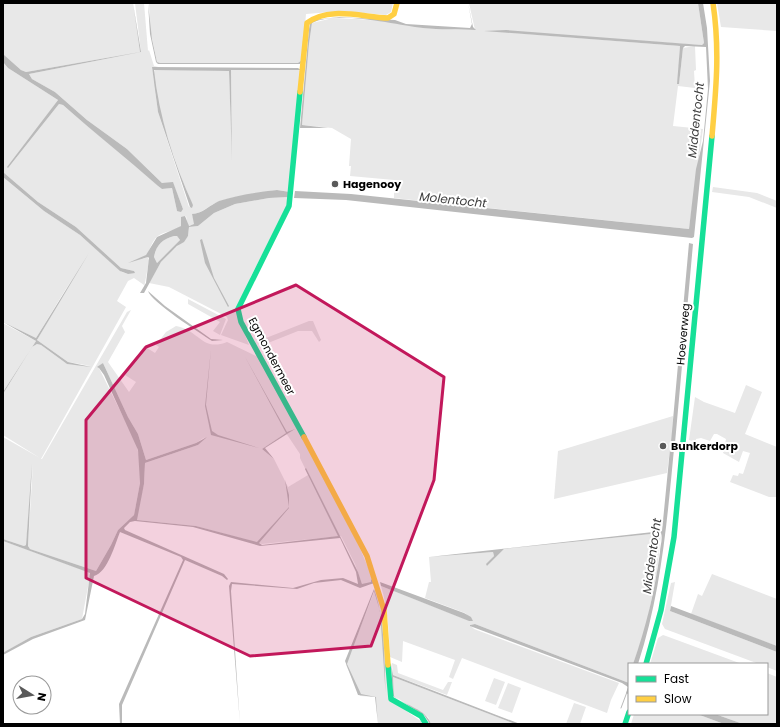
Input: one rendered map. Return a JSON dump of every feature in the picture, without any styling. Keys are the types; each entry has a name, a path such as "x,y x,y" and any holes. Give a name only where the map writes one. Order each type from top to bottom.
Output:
{"street":[{"name":"Egmondermeer","path":"397,3 394,14 388,18 340,14 318,16 311,19 308,23 291,198 286,215 241,300 239,316 255,350 332,488 367,556 384,610 391,699 420,716 426,724"},
{"name":"Hoeverweg","path":"646,663 657,630 667,588 676,519 718,68 717,31 713,3"}],"highlighted area":[{"path":"296,285 444,377 434,480 371,646 250,656 86,578 86,420 146,347"}],"shaded area":[{"path":"3,3 133,3 140,52 26,72 21,70 3,54"},
{"path":"133,3 141,52 29,74 32,79 55,92 87,120 127,149 162,183 173,182 183,209 181,212 177,211 172,188 162,189 158,186 63,105 59,104 8,168 7,167 58,100 8,68 3,62 3,54 21,70 26,72 140,52"},
{"path":"135,3 144,3 148,51 149,50 154,66 163,68 152,67 158,112 189,207 193,205 174,158 156,95 154,79 155,69 229,71 232,160 231,70 298,69 300,71 290,192 277,190 269,191 238,196 220,201 196,214 192,214 195,224 188,226 186,216 181,218 181,226 155,238 147,254 142,259 148,257 149,261 144,288 144,285 134,278 128,281 117,301 126,307 41,459 127,312 131,310 122,326 125,332 108,362 129,392 136,382 125,375 144,346 155,353 159,347 156,345 166,332 176,326 184,328 206,342 212,344 227,342 258,357 298,429 359,546 375,584 362,584 355,564 341,536 262,544 196,526 137,520 136,518 144,484 145,463 198,445 205,437 196,443 146,460 138,434 128,417 103,363 99,368 136,443 140,459 140,483 134,515 118,530 96,571 30,549 28,546 33,464 26,545 24,546 3,539 3,437 40,458 3,435 3,394 32,347 37,344 41,345 67,364 91,366 68,362 37,340 72,279 36,338 3,322 3,177 44,211 80,235 122,272 128,274 134,271 121,268 76,227 38,202 3,172 3,62 8,68 58,100 8,168 59,104 63,105 158,186 162,189 172,188 177,211 183,209 173,183 162,183 127,149 87,120 55,92 32,79 29,74 141,52","holes":["286,433 300,454 300,458 318,495 308,475 288,487 274,459 262,449"]},
{"path":"148,3 152,39 157,62 298,63 302,58 304,22 302,61 300,64 158,64 156,62 150,34"},
{"path":"149,3 393,3 391,12 386,15 343,11 306,14 302,58 301,62 298,63 160,63 157,62 150,29"},
{"path":"468,3 473,27 476,30 429,29 351,18 323,19 312,23 302,125 328,128 300,128 309,29 310,24 314,20 339,17 395,20 406,24 470,28 472,24"},
{"path":"469,3 698,3 704,43 702,45 489,31 680,46 678,84 683,48 695,46 695,88 678,86 673,126 703,129 689,229 394,198 394,180 350,176 351,166 349,166 351,139 332,128 302,125 312,23 333,18 393,22 425,28 475,30"},
{"path":"698,3 703,3 707,28 710,81 694,237 692,238 346,200 294,198 295,191 351,194 689,229 696,169 703,141 708,89 706,47 685,46 683,48 679,84 677,84 680,46 484,31 506,30 702,45 704,43"},
{"path":"717,3 777,3 777,31 721,27"},
{"path":"152,67 298,68 301,70 231,70 232,161 229,71 154,70 156,88 168,139 193,205 192,208 190,207 158,112"},
{"path":"3,172 38,202 76,227 121,268 134,271 135,273 128,274 120,271 80,235 44,211 3,177"},
{"path":"713,187 757,193 777,201 777,208 749,197 712,192"},
{"path":"277,190 290,192 289,197 269,198 235,204 214,213 198,226 189,227 188,236 184,242 177,246 161,262 144,293 140,293 146,283 149,258 148,257 128,263 146,255 157,237 181,226 181,217 185,216 189,226 194,224 192,214 203,211 219,201 240,195","holes":["177,236 180,240 157,263 154,257 158,246 167,239"]},
{"path":"289,197 287,207 251,276 237,315 249,345 221,335 228,320 227,317 169,287 149,283 161,262 188,236 189,227 198,226 214,213 235,204 269,198"},
{"path":"177,236 180,240 157,263 154,257 156,249 163,241"},
{"path":"202,239 214,278 229,306 228,307 205,263 200,240"},
{"path":"689,243 693,244 675,443 673,444 671,442"},
{"path":"89,253 37,340 68,362 91,367 67,364 41,345 37,344 32,347 36,341 3,322 36,338"},
{"path":"148,291 165,306 211,339 223,340 212,341 187,325 166,310 151,296"},
{"path":"188,299 226,319 220,335 213,331 220,322 188,304"},
{"path":"309,321 313,321 321,340 319,342 312,331 298,331 263,345 261,340"},
{"path":"3,323 36,341 3,392"},
{"path":"211,349 206,405 212,431 218,435 259,448 211,435 205,406"},
{"path":"30,351 3,394 3,392"},
{"path":"244,355 287,432 295,429 265,448 274,459 262,449 286,433"},
{"path":"103,363 128,417 138,434 146,460 196,443 207,437 198,445 145,463 144,484 137,520 196,526 257,542 289,507 259,543 262,545 338,536 305,469 306,468 358,572 362,584 371,582 371,579 374,583 360,588 341,580 314,583 297,589 232,584 231,591 240,724 229,586 231,582 293,588 321,580 343,578 358,584 356,572 340,538 260,546 193,527 135,521 130,522 124,528 125,530 224,574 228,579 227,580 222,576 185,560 122,705 122,724 120,724 119,704 183,560 181,557 120,532 107,563 99,573 94,576 85,620 33,639 3,655 6,651 31,637 82,619 85,614 90,573 3,541 3,539 24,546 26,545 32,464 28,546 30,549 96,571 118,530 134,515 140,483 138,450 104,375 97,367"},
{"path":"746,385 762,392 745,434 777,447 777,497 769,497 730,482 733,475 738,476 739,473 743,474 750,453 743,451 739,462 723,453 726,439 717,434 714,434 710,441 701,438 696,439 696,442 689,440 695,397 704,402 735,413"},
{"path":"673,416 672,448 670,449 667,473 554,499 558,451"},
{"path":"670,449 674,449 662,558 646,638 638,663 633,663 653,594 662,540 661,533 504,549 487,566 486,564 494,556 493,552 429,557 662,531"},
{"path":"285,480 289,495 289,507"},
{"path":"661,533 657,572 646,627 633,663 628,663 628,683 475,624 470,625 474,629 619,683 607,713 462,658 453,679 449,677 455,660 403,641 402,662 390,657 387,612 381,586 473,621 465,613 425,598 429,582 431,582 429,557 493,552 494,556 487,566 504,549"},
{"path":"3,541 89,572 90,576 82,619 31,637 3,653"},
{"path":"712,574 777,599 777,646 691,614 698,594 702,596"},
{"path":"380,582 464,613 471,617 473,621 469,621 381,586"},
{"path":"675,582 670,611 777,652 777,671 768,667 768,663 756,663 665,629 662,624 671,583"},
{"path":"376,587 382,609 389,699 425,724 378,724 376,697 360,696 346,665"},
{"path":"374,589 379,608 374,591 347,664 361,694 376,697 378,724 375,697 358,695 345,661"},
{"path":"671,606 777,646 777,652 670,611"},
{"path":"380,613 384,643 386,699"},
{"path":"475,624 628,683 628,687 622,683 470,625"},
{"path":"663,635 739,663 650,663 658,638"},
{"path":"391,663 393,675 520,724 515,724 393,677 394,696 420,711 425,715 430,724 424,715 393,696"},
{"path":"392,663 397,665 398,673 443,690 448,682 452,682 447,695 393,675"},
{"path":"768,673 777,677 777,724 743,724 718,715 768,715"},
{"path":"393,677 515,724 431,724 428,717 394,696"},
{"path":"494,678 505,682 496,705 485,701"},
{"path":"508,683 521,688 512,713 498,708"},
{"path":"574,703 586,707 580,724 566,724"},
{"path":"634,715 700,715 724,724 631,724"},
{"path":"700,715 718,715 743,724 724,724"}],"waterway":[{"name":"Middentocht","path":"621,708 627,692"}],"traffic: fast":[{"path":"300,92 289,206 238,309 241,322 304,437"},
{"path":"646,663 661,610 674,537 712,136"},
{"path":"388,665 391,699 421,716 426,724"},
{"path":"625,724 628,715"}],"traffic: slow":[{"path":"300,92 307,23 325,15 335,14 388,18 394,14 397,3"},
{"path":"712,136 717,54 713,3"},
{"path":"304,437 367,556 384,610 388,665"}],"place":[{"name":"Hagenooy","path":"335,184"},
{"name":"Bunkerdorp","path":"663,446"}],"water label":[{"name":"Molentocht","path":"453,200"}]}
